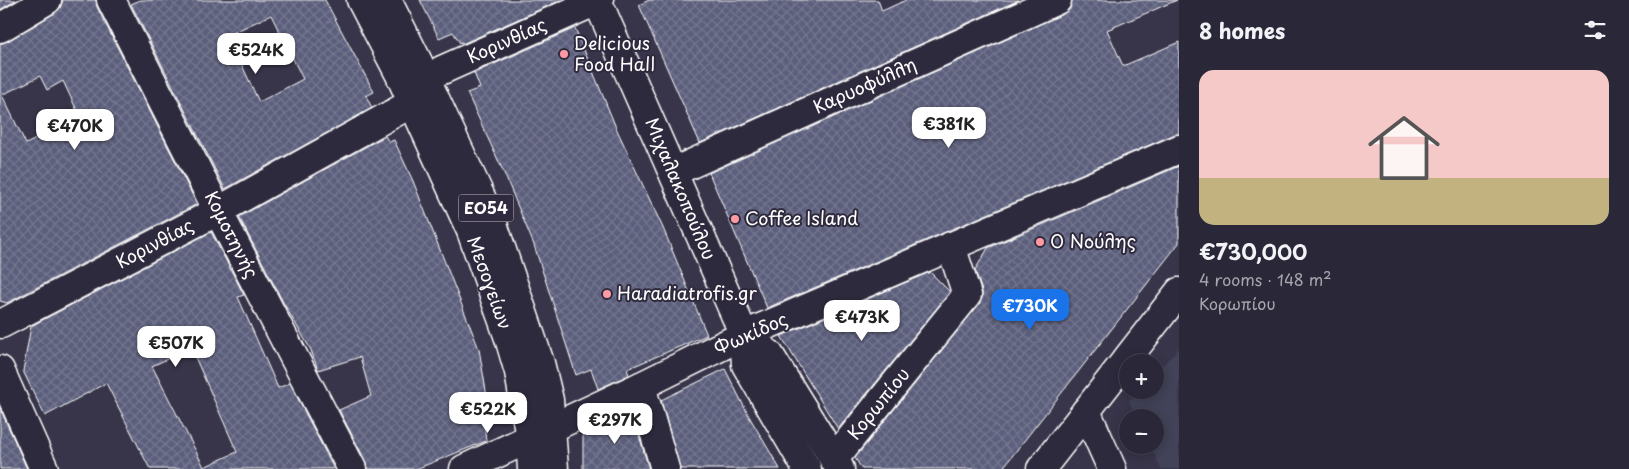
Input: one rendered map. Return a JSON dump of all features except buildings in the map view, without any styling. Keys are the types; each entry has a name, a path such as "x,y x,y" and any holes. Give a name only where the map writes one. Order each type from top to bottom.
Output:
{"street":[{"path":"0,28 47,0"},
{"name":"Κομοτηνής","path":"111,0 352,469"},
{"name":"Μεσογείων","path":"361,0 412,103 471,231 519,372 571,469"},
{"name":"Μεσογείων","path":"387,0 492,221 540,362 549,400 554,469"},
{"name":"Μεσογείων","path":"407,0 442,70 508,213 560,369 550,429 532,469"},
{"name":"Κορινθίας","path":"442,70 598,0"},
{"name":"Μιχαλακοπούλου","path":"598,0 744,336"},
{"name":"Καρυοφύλλη","path":"673,172 1057,0"},
{"name":"Κορινθίας","path":"0,331 412,103"},
{"name":"Φωκίδος","path":"464,469 744,336 1179,149"},
{"name":"Κορωπίου","path":"837,464 967,295 951,246"},
{"path":"1041,469 1179,292"},
{"path":"744,336 769,354 837,464"},
{"path":"744,336 746,365 807,469"},
{"path":"0,370 44,469"},
{"path":"640,386 665,469"},
{"path":"1086,411 1112,469"}],"shaded area":[{"path":"1179,348 1179,469 1161,469 1154,454 1164,454 1164,409 1133,409 1129,401 1131,399 1164,399 1164,364"}],"place":[{"name":"Delicious Food Hall","path":"564,54"},
{"name":"Coffee Island","path":"735,219"},
{"name":"Ο Νούλης","path":"1040,242"},
{"name":"Haradiatrofis.gr","path":"607,294"}]}
